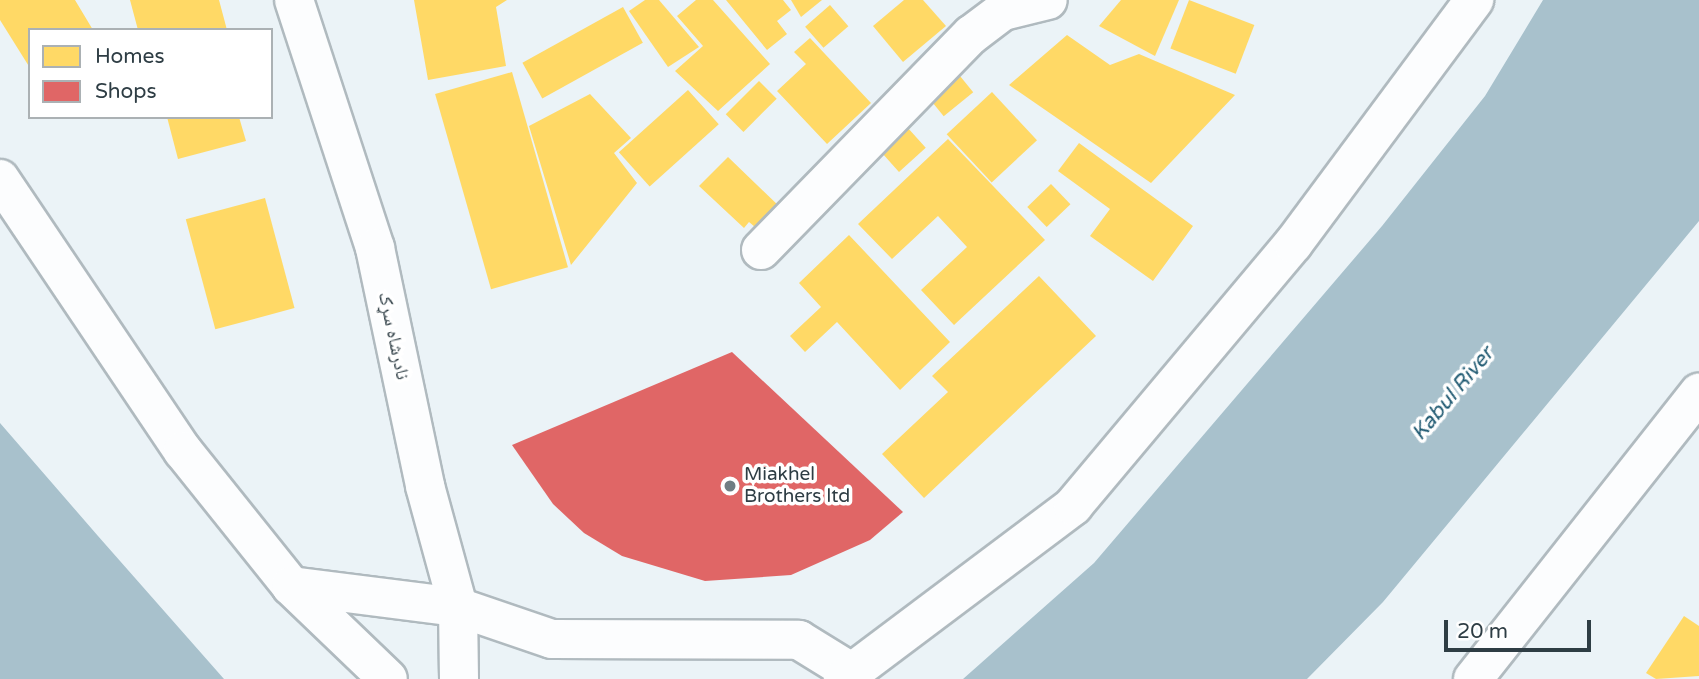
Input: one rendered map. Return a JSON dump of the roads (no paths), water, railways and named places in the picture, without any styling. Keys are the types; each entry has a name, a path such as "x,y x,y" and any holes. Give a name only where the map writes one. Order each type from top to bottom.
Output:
{"street":[{"name":"نادرشاه سړک","path":"294,0 375,248 425,486 458,607 458,679"},
{"path":"761,250 971,35 1003,11 1048,0"},
{"path":"291,586 458,607 552,639 799,640 847,675 1073,506 1293,244 1474,0"},
{"path":"0,179 183,451 291,586 388,679"},
{"path":"1473,679 1699,393"}],"water":[{"name":"Kabul River","path":"1543,0 1699,0 1699,221 1383,602 1307,679 963,679 1094,563 1382,226 1485,96"},
{"path":"0,423 98,536 224,679 0,679"}],"place":[{"name":"Miakhel Brothers ltd","path":"730,486"}]}
